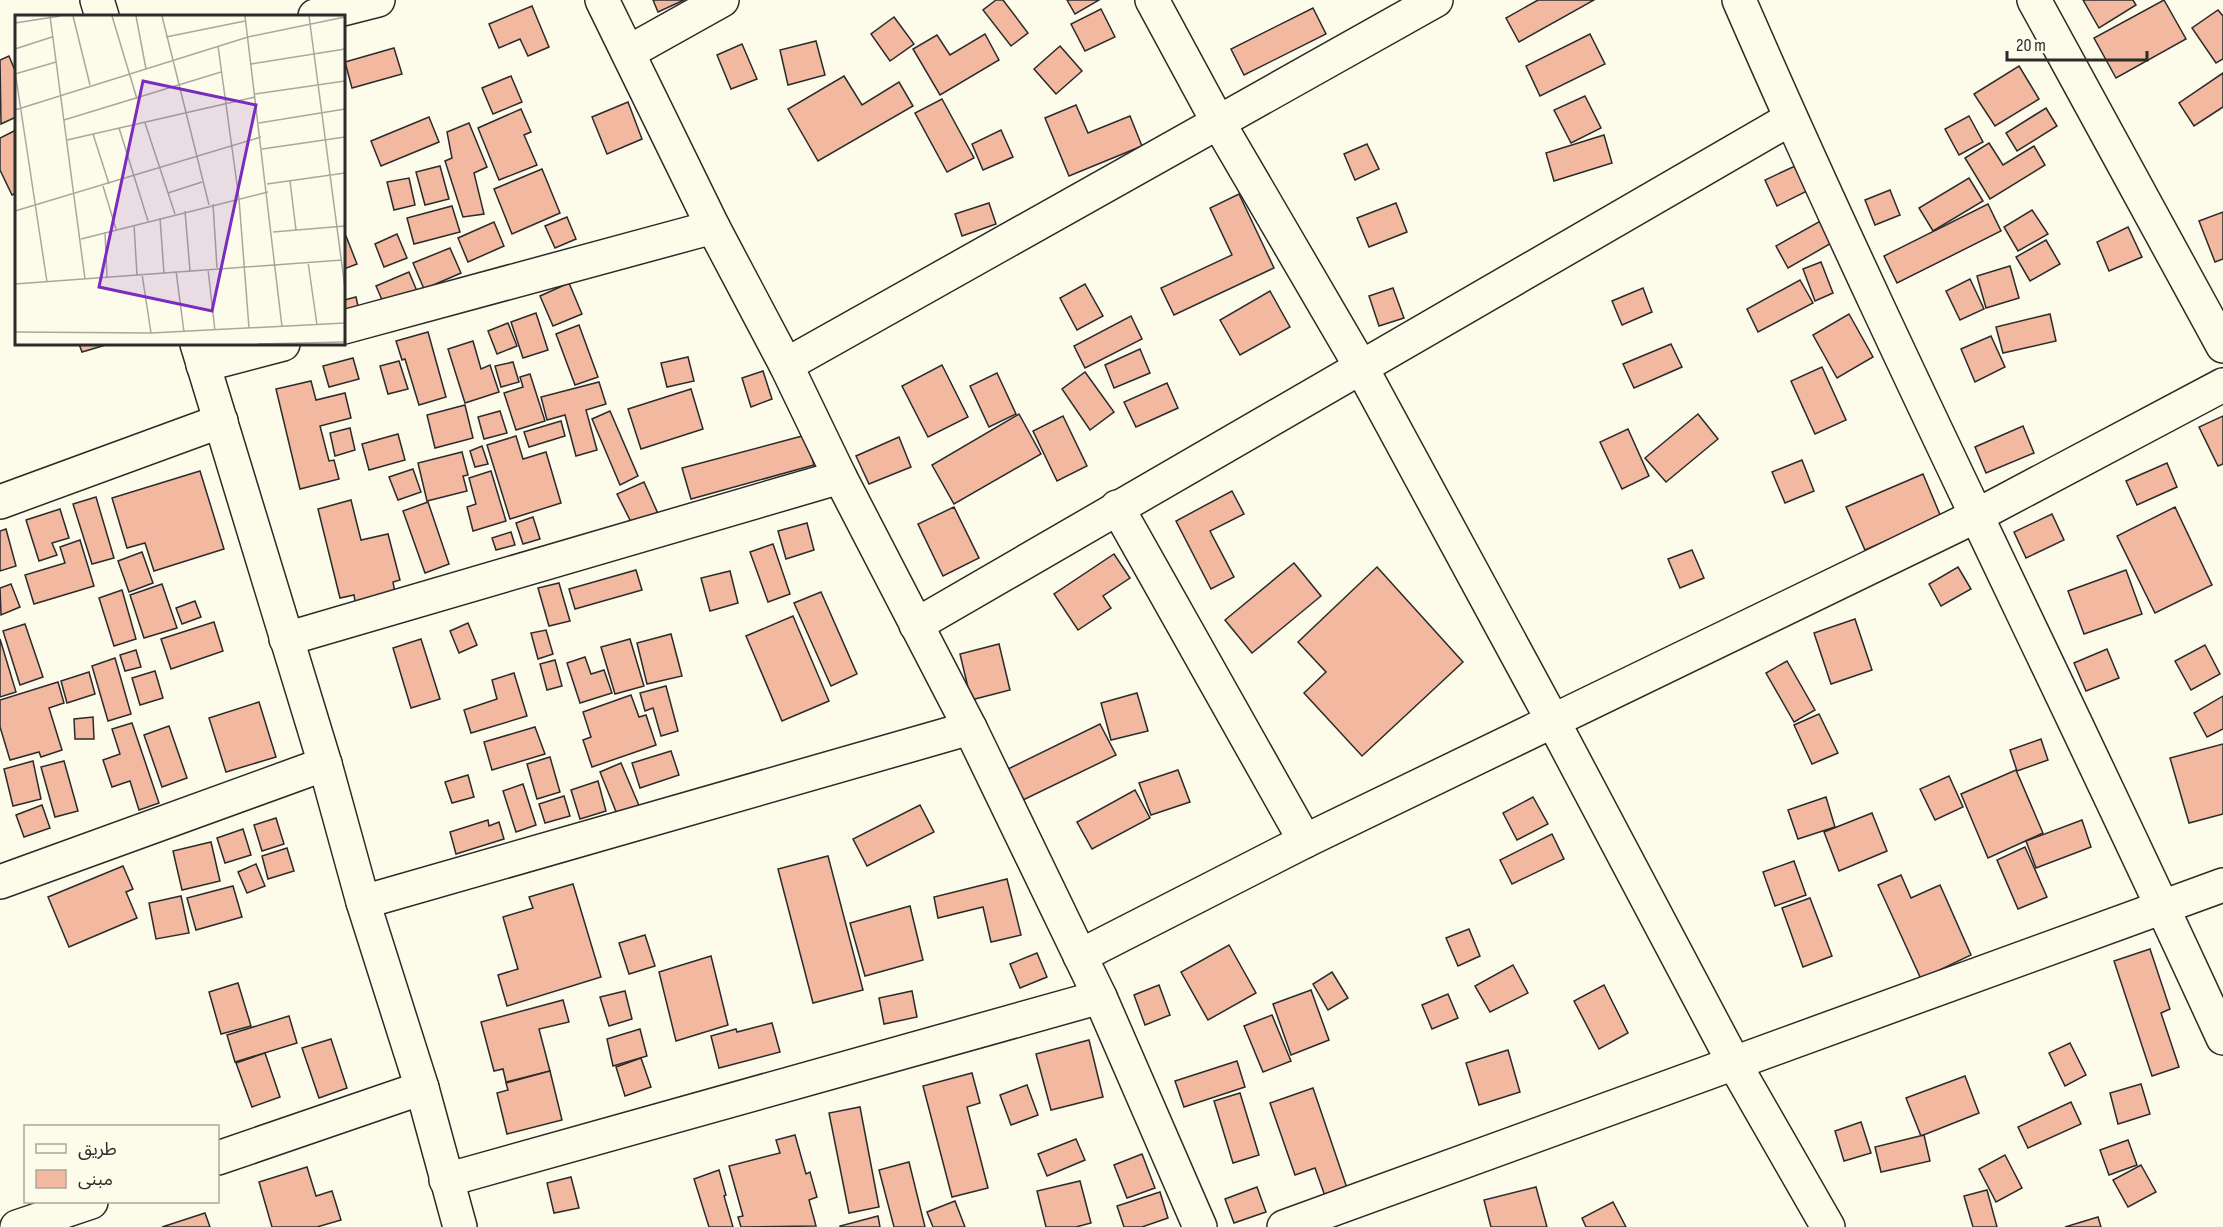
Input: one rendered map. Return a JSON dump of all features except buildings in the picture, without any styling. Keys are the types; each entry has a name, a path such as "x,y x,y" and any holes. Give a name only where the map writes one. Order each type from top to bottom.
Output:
{"street":[{"path":"97,0 102,15"},
{"path":"319,15 378,0"},
{"path":"602,0 713,228 786,365 840,477 970,728 1100,997 1200,1227"},
{"path":"629,52 722,0"},
{"path":"1152,0 1218,122 1360,367 1553,720 1734,1063 1828,1227"},
{"path":"786,365 1436,0"},
{"path":"1739,0 1790,119 1976,516 2163,906 2223,1038"},
{"path":"2034,0 2223,346"},
{"path":"916,625 1790,119"},
{"path":"345,327 713,228"},
{"path":"275,345 200,354 325,764 363,902 422,1088 460,1227"},
{"path":"1080,956 1305,841 1976,516 2223,385"},
{"path":"0,502 221,421"},
{"path":"286,639 840,477"},
{"path":"1117,507 1305,841"},
{"path":"363,902 970,728"},
{"path":"0,882 325,764"},
{"path":"1284,1227 2223,885"},
{"path":"446,1180 1100,997"},
{"path":"219,1158 422,1088"},
{"path":"17,1227 88,1203"}]}
